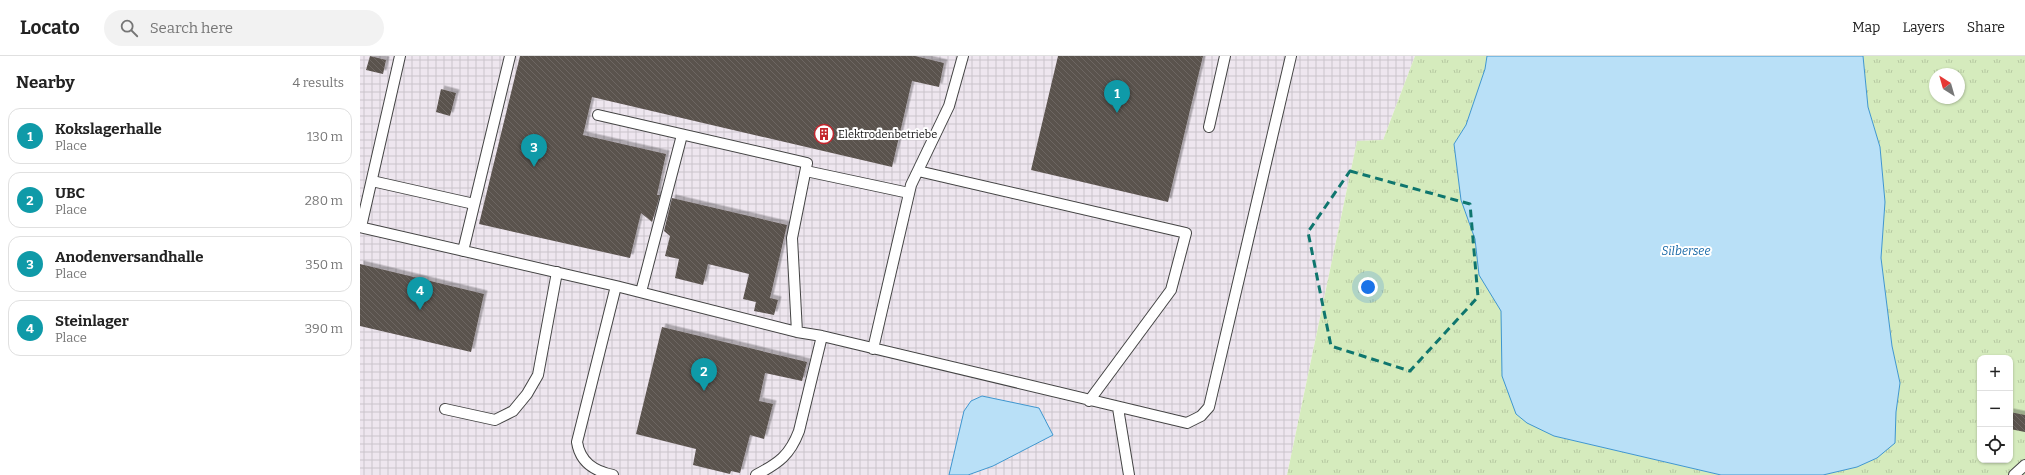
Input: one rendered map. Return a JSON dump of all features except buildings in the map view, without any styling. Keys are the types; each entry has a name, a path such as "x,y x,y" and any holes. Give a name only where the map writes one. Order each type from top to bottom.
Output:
{"lane":[{"path":"400,56 361,227 641,292 797,332 822,336 1088,401 1187,423 1201,416 1209,407 1291,56"},
{"path":"463,251 510,56"},
{"path":"873,349 909,193 948,106 963,56"},
{"path":"1209,127 1226,56"},
{"path":"598,115 807,163 792,238 797,332"},
{"path":"641,292 682,135"},
{"path":"806,171 909,193"},
{"path":"918,171 1186,233 1171,290 1088,401"},
{"path":"372,181 474,204"},
{"path":"445,409 495,420 513,411 522,400 538,375 557,272"},
{"path":"613,475 590,466 580,454 577,442 616,286"},
{"path":"756,475 778,463 790,451 794,444 799,431 822,336"},
{"path":"1118,408 1129,475"},
{"path":"2014,475 2025,465"}],"highlighted area":[{"path":"1350,171 1470,204 1478,297 1410,371 1331,346 1308,232"}],"shaded area":[{"path":"360,56 1415,56 1383,140 1357,141 1287,475 360,475"}],"green space":[{"path":"1415,56 1487,56 1485,69 1466,125 1454,144 1461,200 1475,239 1479,274 1501,311 1503,332 1554,436 1721,475 1287,475 1357,141 1383,140"},
{"path":"1863,56 2025,56 2025,475 1823,475 1857,467 1877,458 1896,412 1900,383 1892,346 1881,258 1885,202 1880,147 1868,107"}],"water":[{"name":"Silbersee","path":"1487,56 1863,56 1868,107 1880,147 1885,202 1881,258 1892,346 1900,383 1896,412 1895,443 1877,458 1857,467 1823,475 1721,475 1554,436 1527,423 1516,414 1502,376 1501,311 1479,275 1475,239 1461,200 1454,144 1466,125 1485,69"},
{"path":"982,396 1039,408 1053,435 993,466 968,475 949,475 964,411 971,401"}],"place":[{"name":"Kokslagerhalle","path":"1117,113"},
{"name":"Elektrodenbetriebe","path":"824,134"},
{"name":"Anodenversandhalle","path":"534,167"},
{"name":"Steinlager","path":"420,310"},
{"name":"UBC","path":"704,391"}]}
